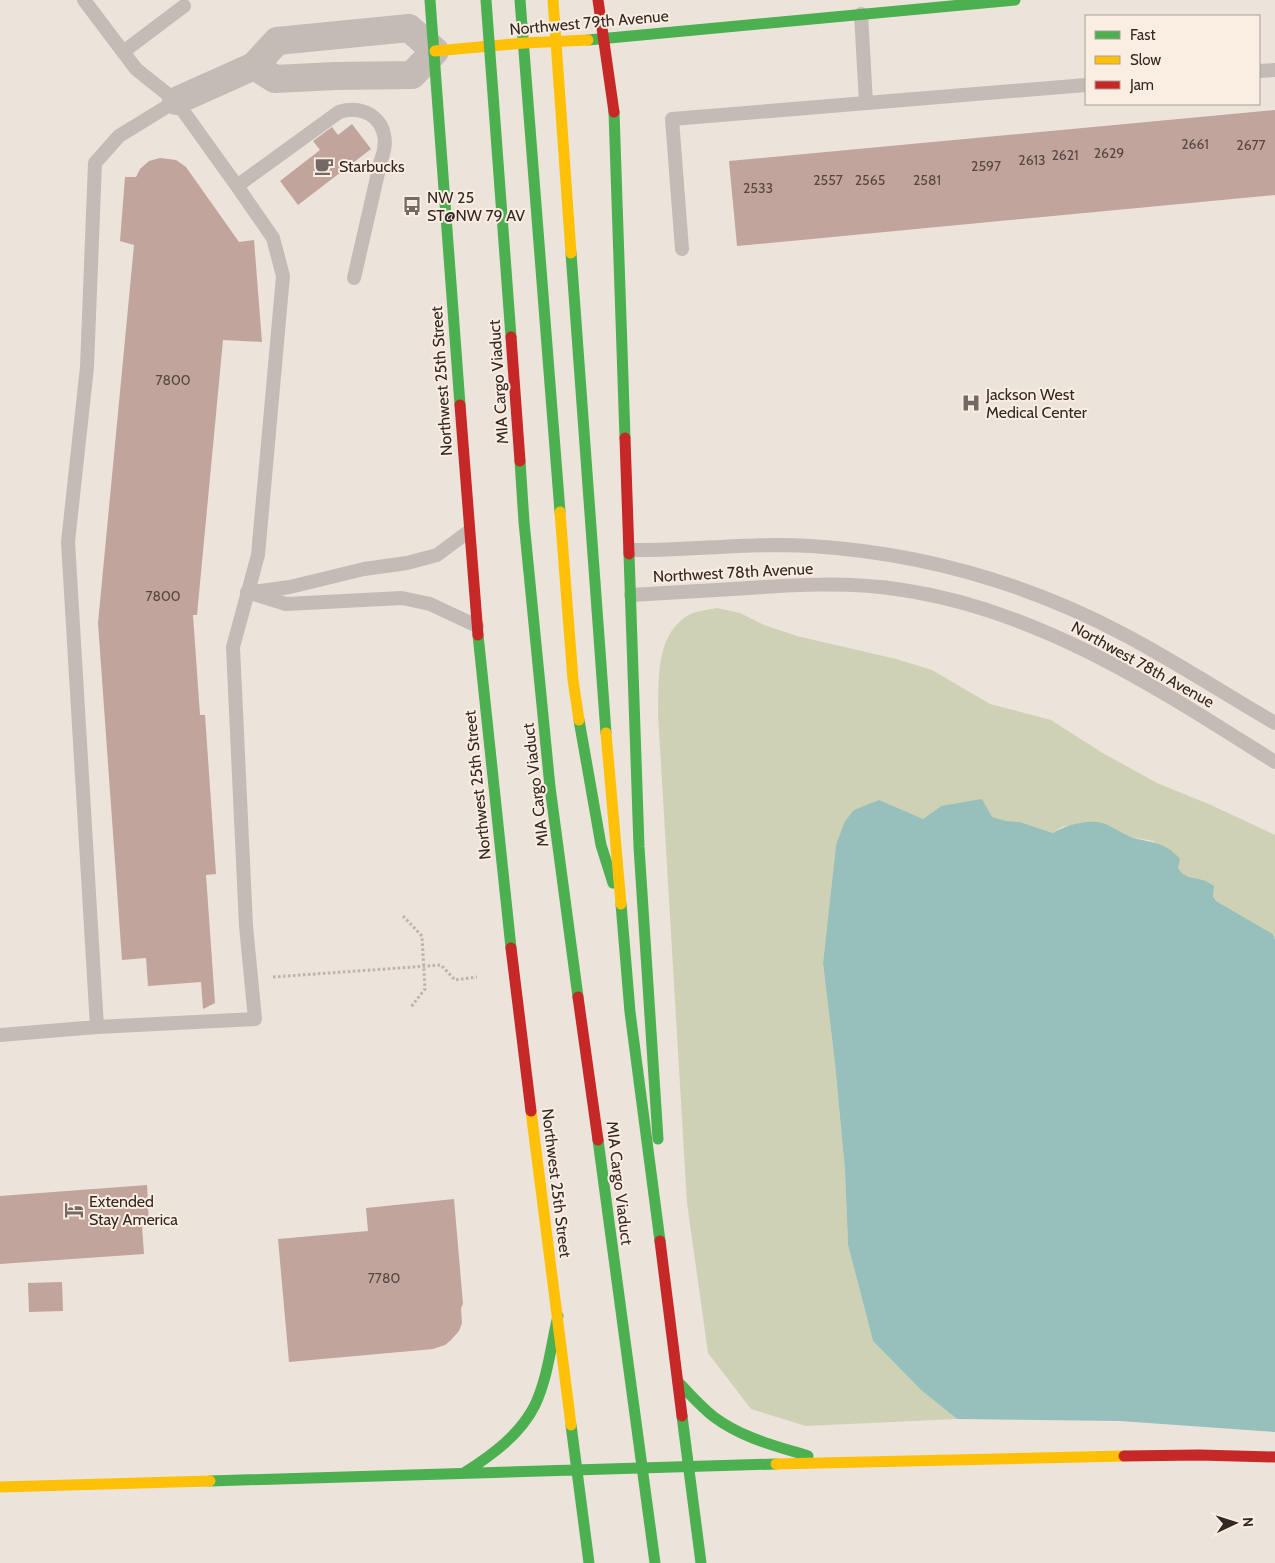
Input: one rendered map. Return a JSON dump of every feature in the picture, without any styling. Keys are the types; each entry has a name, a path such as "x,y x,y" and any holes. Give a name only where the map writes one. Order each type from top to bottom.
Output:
{"main road":[{"name":"Northwest 25th Street","path":"430,0 468,532 477,626 516,995 589,1563"},
{"name":"MIA Cargo Viaduct","path":"486,0 524,522 550,787 655,1563"},
{"path":"520,0 534,154 562,550 576,705 590,793 601,845 618,902 647,968"},
{"name":"MIA Cargo Viaduct","path":"553,0 603,698 630,1012 701,1563"},
{"path":"598,0 614,102 640,847 647,968 657,1128 684,1467 695,1563"},
{"name":"Northwest 79th Avenue","path":"435,51 603,38 1010,0"},
{"path":"463,1474 490,1457 511,1439 530,1412 540,1393 558,1316"},
{"path":"678,1382 705,1410 721,1422 773,1444 826,1462"},
{"path":"0,1487 826,1462 1181,1456 1275,1457"}],"street":[{"path":"176,100 254,66 277,41 409,28 435,51 412,75 275,79 254,66"}],"lane":[{"path":"0,1035 97,1027 255,1019 246,926 233,646 258,555 282,276 273,238 176,100 136,69 84,0"},
{"path":"832,0 833,16"},
{"path":"124,52 184,6"},
{"path":"861,14 866,103"},
{"path":"1260,71 1275,70"},
{"path":"682,249 672,119 1085,85"},
{"path":"97,1027 68,542 86,367 95,163 119,136 176,100"},
{"path":"237,186 339,112 348,109 359,110 370,114 378,120 386,140 385,151 381,160 354,278"},
{"path":"247,592 290,587 364,569 407,563 437,556 468,532"},
{"name":"Northwest 78th Avenue","path":"630,550 778,545 812,546 888,554 952,567 999,580 1038,594 1102,623 1153,650 1275,723"},
{"name":"Northwest 78th Avenue","path":"631,595 786,585 841,584 895,588 938,596 1007,616 1082,647 1147,683 1275,762"},
{"path":"247,592 286,604 402,598 430,604 477,626"}],"path":[{"path":"402,916 422,936 426,990 411,1007"},
{"path":"273,984 273,977 442,965 455,980 477,977"}],"green space":[{"path":"717,608 740,613 764,625 797,636 896,659 932,670 990,704 1051,720 1101,752 1157,783 1211,805 1275,835 1275,940 1273,934 1216,901 1204,880 1188,878 1180,872 1153,841 1131,837 1101,823 1088,822 1062,827 1053,833 1020,822 1006,821 941,806 923,819 906,813 836,845 823,963 845,1171 848,1245 873,1341 921,1390 957,1419 806,1426 751,1409 708,1353 687,1203 658,714 660,662 668,637 684,618 700,611"}],"water":[{"path":"982,799 992,817 1006,821 1020,822 1053,833 1077,824 1096,822 1106,824 1131,837 1163,846 1180,859 1178,868 1183,874 1204,880 1214,886 1213,896 1216,901 1273,934 1275,940 1275,1432 1120,1421 957,1419 921,1390 873,1341 848,1245 845,1171 823,963 836,845 845,821 854,810 879,800 923,819 941,806"}],"building":[{"path":"1275,110 1275,195 737,246 729,161"},
{"name":"Starbucks","path":"352,124 371,149 298,205 280,181 320,150 313,141 332,127 338,135"},
{"path":"160,158 176,160 186,167 239,242 254,240 262,342 223,340 197,615 193,615 200,715 205,715 216,874 206,875 215,1003 203,1009 201,982 148,986 146,958 122,960 98,623 134,245 120,241 125,177 136,177 140,169 149,161"},
{"name":"Extended Stay America","path":"147,1185 149,1225 142,1226 144,1254 0,1264 0,1196"},
{"path":"454,1199 463,1304 461,1308 462,1323 459,1331 451,1340 445,1345 433,1349 289,1362 278,1239 368,1231 366,1208"},
{"path":"62,1282 63,1311 29,1312 28,1283"}],"traffic: fast":[{"path":"430,0 460,405"},
{"path":"486,0 511,337"},
{"path":"520,0 560,512"},
{"path":"588,40 1015,0"},
{"path":"614,112 625,438"},
{"path":"571,253 606,733"},
{"path":"520,461 524,522 550,787 578,997"},
{"path":"629,554 639,847 658,1139"},
{"path":"478,635 511,948"},
{"path":"579,720 601,845 613,883"},
{"path":"621,904 630,1012 660,1241"},
{"path":"598,1140 655,1563"},
{"path":"464,1473 504,1444 529,1416 543,1383 558,1316"},
{"path":"678,1382 714,1417 736,1431 759,1441 808,1456"},
{"path":"682,1416 701,1563"},
{"path":"571,1425 589,1563"},
{"path":"210,1481 776,1464"}],"traffic: slow":[{"path":"553,0 571,253"},
{"path":"435,51 524,43 588,40"},
{"path":"560,512 573,680 579,720"},
{"path":"606,733 621,904"},
{"path":"531,1111 571,1425"},
{"path":"776,1464 1124,1456"},
{"path":"0,1487 210,1481"}],"traffic: jam":[{"path":"598,0 614,112"},
{"path":"511,337 520,461"},
{"path":"460,405 478,635"},
{"path":"625,438 629,554"},
{"path":"511,948 531,1111"},
{"path":"578,997 598,1140"},
{"path":"660,1241 682,1416"},
{"path":"1124,1456 1275,1457"}],"place":[{"name":"Starbucks","path":"324,166"},
{"name":"NW 25 ST@NW 79 AV","path":"412,206"},
{"name":"Jackson West Medical Center","path":"971,403"},
{"name":"Extended Stay America","path":"74,1210"}]}
